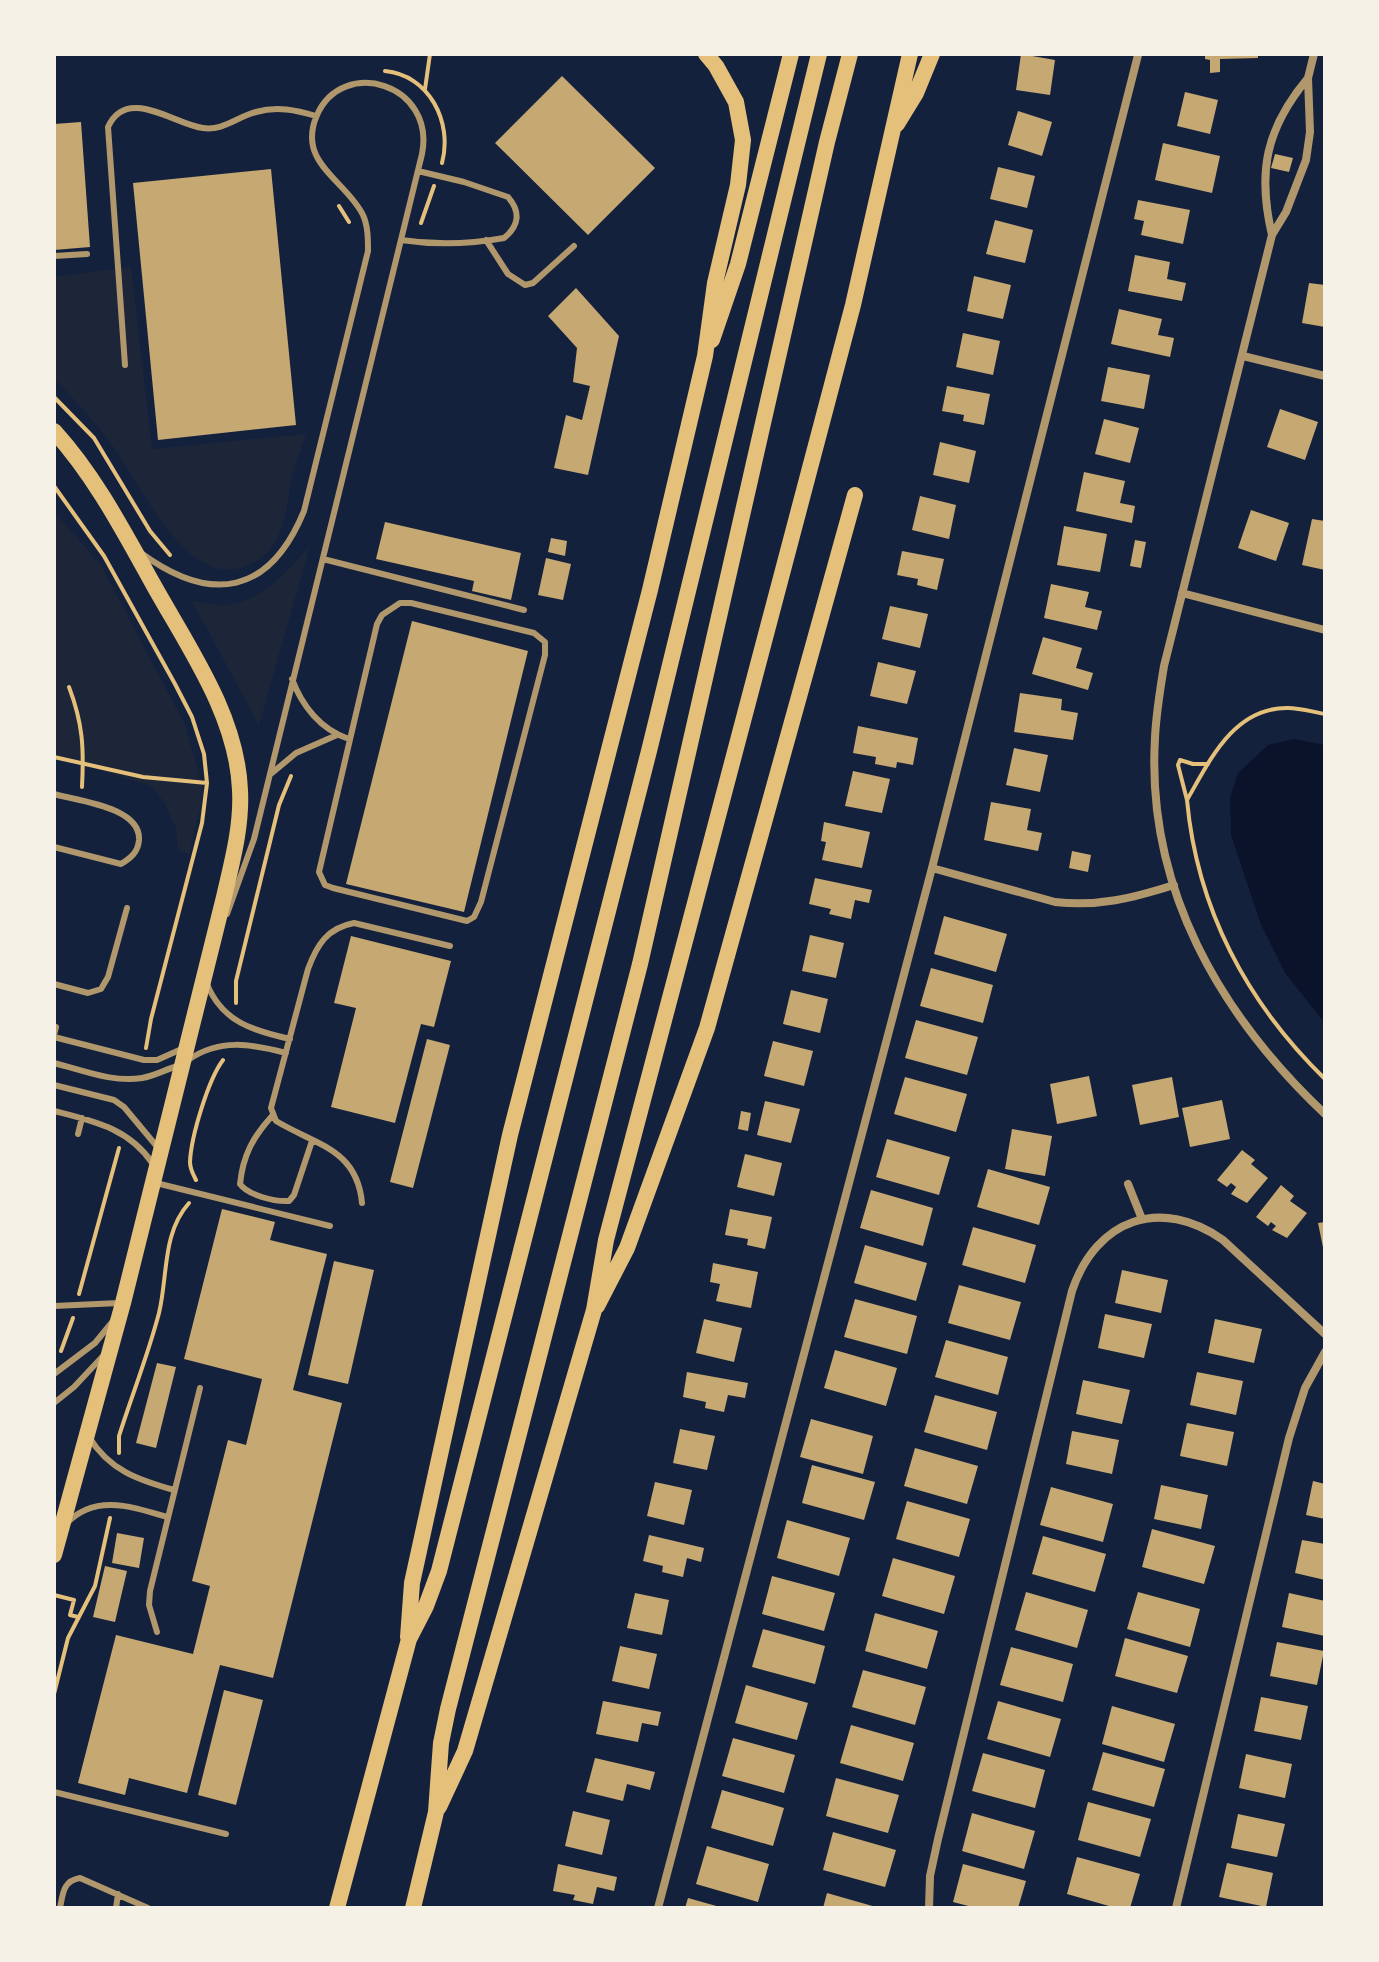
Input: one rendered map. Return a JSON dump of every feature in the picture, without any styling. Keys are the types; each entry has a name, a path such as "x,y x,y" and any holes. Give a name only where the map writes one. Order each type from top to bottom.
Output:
{"main road":[{"path":"705,356 710,307 738,185 743,140 736,102 706,54"},
{"path":"337,1908 409,1639 412,1583 489,1225 650,590 705,356 735,276 791,54"},
{"path":"409,1639 439,1571 645,766 819,54"},
{"path":"413,1908 436,1812 441,1743 448,1709 624,1032 827,142 850,54"},
{"path":"436,1812 465,1751 594,1310 606,1240 853,305 910,54"},
{"path":"894,129 916,93 932,54"},
{"path":"54,431 106,502 208,682 229,734 240,789 237,842 122,1308 54,1555"},
{"path":"594,1310 627,1248 707,1028 855,495"}],"street":[{"path":"1314,54 1308,78 1310,132 1306,160 1286,212 1272,235 1164,666 1155,739 1158,813 1174,885 1203,958 1229,1005 1261,1048 1325,1114"},
{"path":"658,1908 932,868 1138,55"},
{"path":"1272,235 1265,208 1267,151 1276,124 1290,99 1308,78"},
{"path":"1243,356 1325,376"},
{"path":"1182,593 1325,630"},
{"path":"932,868 1055,902 1075,904 1117,902 1174,885"},
{"path":"1128,1184 1142,1219"},
{"path":"929,1908 930,1876 938,1839 1072,1291 1090,1253 1114,1232 1142,1219 1164,1217 1185,1220 1206,1228 1223,1240 1325,1334"},
{"path":"1176,1908 1289,1438 1305,1388 1325,1352"}],"lane":[{"path":"132,546 177,575 202,584 230,584 254,577 277,560 293,538 304,511 368,251 363,215 320,164 314,150 316,116 338,90 352,85 382,85 395,90 407,99 423,123 425,138 418,171 270,774 241,877 210,952"},
{"path":"125,365 108,127 113,118 120,112 144,110 173,116 201,128 218,128 253,112 275,108 316,116"},
{"path":"401,240 504,238 517,224 515,205 500,193 418,171"},
{"path":"486,240 508,274 525,285 533,283 574,246"},
{"path":"54,256 87,254"},
{"path":"323,559 524,610"},
{"path":"411,603 534,633 545,642 545,655 481,902 474,917 467,921 333,888 321,879 319,872 349,739 377,624 390,607 411,603"},
{"path":"292,679 307,708 337,735 349,739"},
{"path":"270,774 308,746 337,735"},
{"path":"54,794 124,814 134,822 139,833 138,846 132,857 121,864 54,847"},
{"path":"54,984 88,993 101,989 108,977 127,908"},
{"path":"362,1203 355,1174 347,1162 272,1116 271,1108 308,969 314,953 330,932 341,925 354,923 450,946"},
{"path":"204,977 211,995 237,1022 257,1031 290,1039"},
{"path":"56,1027 54,1036 144,1060 157,1060 187,1047"},
{"path":"85,1045 88,1035"},
{"path":"54,1063 118,1079 131,1079 155,1075 182,1064 198,1053 231,1043 253,1044 286,1053"},
{"path":"54,1085 114,1100 124,1107 161,1151"},
{"path":"54,1111 124,1134 147,1155 155,1175 193,1192 330,1226"},
{"path":"272,1116 256,1133 244,1159 240,1184 243,1190 289,1201 294,1195 312,1141"},
{"path":"78,1134 82,1118"},
{"path":"54,1306 122,1308"},
{"path":"54,1374 95,1343 122,1308"},
{"path":"54,1403 95,1367 112,1344"},
{"path":"157,1632 152,1619 150,1591 200,1388"},
{"path":"87,1433 108,1461 122,1472 174,1490"},
{"path":"60,1531 84,1511 114,1504 167,1517"},
{"path":"54,1792 226,1834"},
{"path":"60,1908 63,1889 73,1879 87,1880 148,1908"},
{"path":"116,1908 118,1894"}],"path":[{"path":"425,89 430,54"},
{"path":"381,71 409,77 425,89 435,104 445,138 438,175 413,242"},
{"path":"334,197 352,226"},
{"path":"54,397 94,438 150,531 171,556"},
{"path":"69,687 80,718 83,763 81,801"},
{"path":"1187,800 1234,728 1255,715 1291,708 1325,714"},
{"path":"237,1022 240,1015 236,1004 236,981 279,805 289,779 308,746"},
{"path":"54,757 143,777 207,783"},
{"path":"1208,764 1180,760 1178,765 1199,875 1215,923 1261,1007 1325,1079"},
{"path":"122,1472 125,1464 118,1451 119,1436 160,1308 171,1233 197,1182 190,1162 206,1093 231,1043"},
{"path":"54,1694 68,1638 95,1586 114,1504"},
{"path":"54,1595 74,1600 70,1615 78,1617"}],"shaded area":[{"path":"131,267 152,449 306,434 292,475 281,530 270,549 249,565 219,569 182,546 150,505 107,439 54,379 54,277"},
{"path":"54,512 101,565 185,725 204,792 189,855 178,850 176,828 164,802 151,786 54,756"},
{"path":"310,545 259,725 192,601 224,605 250,598 273,584"},
{"path":"1294,739 1325,745 1325,1023 1285,973 1261,925 1231,835 1230,797 1238,773 1268,745"}],"building":[{"path":"1021,54 1055,60 1050,95 1016,90"},
{"path":"1205,54 1258,54 1258,58 1220,59 1220,72 1210,73 1210,60 1205,59"},
{"path":"562,76 655,168 588,235 495,143"},
{"path":"1185,92 1218,100 1210,134 1177,126"},
{"path":"1018,111 1052,122 1042,156 1008,145"},
{"path":"81,122 90,247 54,250 54,124"},
{"path":"1163,143 1220,156 1212,193 1155,180"},
{"path":"1275,154 1293,158 1289,172 1271,168"},
{"path":"998,167 1035,176 1027,208 990,199"},
{"path":"271,169 296,425 158,440 133,183"},
{"path":"1138,200 1190,210 1183,244 1141,235 1144,221 1134,219"},
{"path":"995,220 1033,230 1025,263 986,254"},
{"path":"1135,255 1170,262 1167,279 1186,283 1182,301 1128,291"},
{"path":"974,276 1011,285 1003,319 967,311"},
{"path":"1309,283 1325,285 1325,327 1302,323"},
{"path":"576,288 619,336 588,475 554,468 566,415 582,420 590,386 573,382 577,348 548,316"},
{"path":"1119,309 1162,319 1158,335 1174,338 1170,357 1111,344"},
{"path":"963,333 1000,341 993,375 956,367"},
{"path":"1108,367 1150,375 1144,409 1101,401"},
{"path":"947,386 990,394 984,425 963,421 964,415 942,411"},
{"path":"1280,409 1318,422 1305,460 1267,447"},
{"path":"1104,419 1139,428 1130,463 1095,454"},
{"path":"940,442 976,451 969,483 933,475"},
{"path":"1084,472 1125,481 1120,503 1135,506 1132,523 1076,511"},
{"path":"920,496 956,505 949,539 912,530"},
{"path":"1251,510 1289,523 1276,561 1238,548"},
{"path":"1312,519 1325,521 1325,570 1302,565"},
{"path":"385,522 521,553 511,600 472,591 474,581 376,559"},
{"path":"1064,526 1107,534 1100,572 1057,565"},
{"path":"551,538 567,541 565,556 548,552"},
{"path":"1135,540 1146,542 1141,568 1130,566"},
{"path":"902,551 944,559 937,590 917,585 918,579 897,575"},
{"path":"546,558 571,564 563,600 538,595"},
{"path":"1051,584 1089,592 1085,607 1102,611 1097,630 1044,618"},
{"path":"890,606 928,614 920,648 882,639"},
{"path":"412,621 528,651 464,912 346,884"},
{"path":"1043,637 1082,648 1076,668 1093,673 1088,690 1032,674"},
{"path":"878,662 916,671 907,704 870,696"},
{"path":"1020,693 1062,699 1061,710 1078,713 1073,740 1014,732"},
{"path":"858,726 918,738 913,765 897,762 896,768 875,764 876,757 853,753"},
{"path":"1014,748 1048,755 1040,792 1006,785"},
{"path":"853,771 890,779 882,813 845,806"},
{"path":"991,802 1031,809 1027,830 1042,833 1038,851 984,840"},
{"path":"824,822 870,832 862,868 822,860 826,842 821,841"},
{"path":"1072,851 1091,855 1088,872 1069,868"},
{"path":"815,878 872,890 869,903 855,900 851,919 829,914 831,909 809,904"},
{"path":"944,916 1007,934 996,972 934,954"},
{"path":"810,935 844,943 836,978 802,971"},
{"path":"351,936 451,961 434,1027 421,1024 395,1123 331,1107 356,1008 334,1003"},
{"path":"931,968 993,985 983,1023 920,1006"},
{"path":"791,990 828,999 820,1033 783,1024"},
{"path":"916,1020 978,1037 967,1075 905,1058"},
{"path":"427,1039 450,1045 413,1188 390,1182"},
{"path":"773,1041 813,1051 804,1086 764,1076"},
{"path":"1089,1076 1097,1116 1057,1124 1050,1084"},
{"path":"905,1077 967,1094 956,1132 894,1114"},
{"path":"1172,1077 1179,1117 1140,1125 1132,1085"},
{"path":"1222,1100 1230,1139 1190,1147 1182,1108"},
{"path":"765,1101 800,1109 791,1143 757,1135"},
{"path":"741,1111 751,1113 748,1131 738,1129"},
{"path":"1012,1129 1052,1136 1045,1176 1005,1169"},
{"path":"887,1139 950,1157 939,1195 876,1177"},
{"path":"1242,1150 1255,1160 1251,1164 1268,1178 1247,1203 1231,1194 1236,1187 1231,1183 1227,1187 1217,1180"},
{"path":"745,1154 782,1163 774,1196 737,1187"},
{"path":"988,1169 1050,1187 1039,1225 977,1207"},
{"path":"1281,1185 1294,1196 1290,1201 1307,1213 1287,1238 1272,1230 1276,1226 1271,1222 1268,1226 1256,1217"},
{"path":"871,1190 933,1208 923,1246 860,1228"},
{"path":"222,1209 275,1222 270,1240 327,1254 293,1390 342,1403 273,1678 220,1665 187,1793 129,1778 125,1795 78,1783 116,1635 193,1654 210,1586 192,1581 228,1440 246,1445 262,1379 184,1359"},
{"path":"730,1209 772,1217 765,1249 747,1245 748,1239 725,1235"},
{"path":"1325,1222 1325,1252 1324,1252 1318,1223"},
{"path":"973,1227 1036,1245 1025,1283 962,1265"},
{"path":"865,1245 927,1263 916,1301 854,1283"},
{"path":"334,1261 374,1270 348,1384 308,1375"},
{"path":"713,1263 758,1272 751,1308 716,1301 720,1284 710,1282"},
{"path":"1122,1270 1168,1280 1161,1313 1115,1303"},
{"path":"959,1285 1021,1302 1010,1340 948,1323"},
{"path":"855,1299 917,1316 907,1354 844,1337"},
{"path":"1105,1314 1152,1324 1144,1358 1098,1348"},
{"path":"704,1319 742,1328 734,1362 696,1353"},
{"path":"1215,1319 1262,1329 1254,1363 1208,1353"},
{"path":"946,1340 1008,1357 998,1395 935,1377"},
{"path":"835,1350 897,1368 886,1406 824,1388"},
{"path":"157,1363 176,1367 156,1448 136,1443"},
{"path":"687,1372 748,1383 745,1398 728,1395 724,1412 705,1408 706,1402 683,1397"},
{"path":"1197,1372 1243,1381 1236,1415 1190,1405"},
{"path":"1083,1380 1130,1390 1122,1424 1076,1414"},
{"path":"935,1395 997,1412 987,1450 924,1432"},
{"path":"811,1419 873,1436 863,1474 800,1457"},
{"path":"1187,1423 1234,1432 1227,1466 1180,1456"},
{"path":"680,1429 715,1436 707,1470 673,1463"},
{"path":"1072,1431 1119,1440 1112,1474 1066,1464"},
{"path":"915,1448 978,1466 967,1504 904,1486"},
{"path":"812,1465 875,1482 864,1520 802,1503"},
{"path":"1313,1481 1325,1484 1325,1519 1306,1515"},
{"path":"655,1482 692,1490 684,1525 647,1516"},
{"path":"1161,1485 1208,1495 1201,1529 1154,1519"},
{"path":"1051,1487 1113,1504 1103,1542 1040,1525"},
{"path":"907,1501 970,1519 959,1557 896,1539"},
{"path":"787,1520 850,1538 839,1576 777,1558"},
{"path":"1152,1529 1215,1546 1204,1584 1142,1567"},
{"path":"117,1533 144,1538 139,1568 112,1563"},
{"path":"649,1535 704,1548 701,1562 687,1558 683,1577 662,1572 663,1566 643,1561"},
{"path":"1043,1536 1106,1554 1095,1592 1032,1574"},
{"path":"1302,1540 1325,1544 1325,1580 1295,1573"},
{"path":"893,1558 955,1576 944,1614 882,1596"},
{"path":"105,1566 127,1571 115,1622 93,1617"},
{"path":"772,1576 835,1593 824,1631 762,1614"},
{"path":"1026,1592 1088,1610 1077,1648 1015,1630"},
{"path":"1138,1592 1200,1609 1190,1647 1127,1629"},
{"path":"635,1593 669,1600 662,1635 627,1628"},
{"path":"1289,1593 1325,1601 1325,1636 1282,1627"},
{"path":"875,1613 938,1631 927,1669 865,1651"},
{"path":"763,1629 825,1646 815,1684 752,1667"},
{"path":"1125,1638 1188,1656 1177,1693 1115,1676"},
{"path":"1277,1642 1324,1651 1317,1685 1270,1676"},
{"path":"620,1646 657,1654 649,1689 612,1681"},
{"path":"1011,1647 1073,1664 1063,1702 1000,1685"},
{"path":"863,1670 926,1687 915,1725 852,1707"},
{"path":"746,1685 808,1703 797,1740 735,1723"},
{"path":"224,1690 263,1700 236,1805 198,1795"},
{"path":"1261,1697 1308,1706 1301,1740 1254,1731"},
{"path":"603,1701 661,1712 658,1726 642,1723 638,1742 596,1734"},
{"path":"998,1701 1061,1719 1050,1757 987,1739"},
{"path":"1112,1706 1175,1724 1164,1762 1102,1744"},
{"path":"851,1725 914,1743 903,1781 840,1763"},
{"path":"733,1738 795,1755 784,1793 722,1776"},
{"path":"1103,1752 1165,1769 1154,1807 1092,1790"},
{"path":"983,1753 1045,1770 1035,1808 972,1791"},
{"path":"1246,1754 1292,1764 1285,1798 1239,1788"},
{"path":"595,1758 655,1772 650,1790 627,1784 623,1801 586,1792"},
{"path":"836,1778 899,1795 888,1833 826,1816"},
{"path":"722,1790 784,1808 773,1846 711,1828"},
{"path":"1088,1802 1151,1819 1140,1857 1078,1840"},
{"path":"573,1811 610,1820 602,1855 565,1846"},
{"path":"972,1813 1035,1831 1024,1869 962,1851"},
{"path":"1238,1814 1285,1824 1277,1857 1231,1848"},
{"path":"833,1832 896,1850 885,1887 823,1870"},
{"path":"707,1846 769,1864 758,1902 696,1884"},
{"path":"1077,1857 1140,1874 1130,1908 1116,1908 1067,1894"},
{"path":"1227,1863 1273,1873 1266,1907 1219,1897"},
{"path":"558,1864 617,1877 614,1891 597,1887 593,1904 573,1900 575,1895 553,1891"},
{"path":"963,1864 1026,1881 1018,1908 976,1908 953,1902"},
{"path":"827,1893 876,1907 876,1908 823,1908"},
{"path":"688,1898 720,1907 685,1908"}]}
